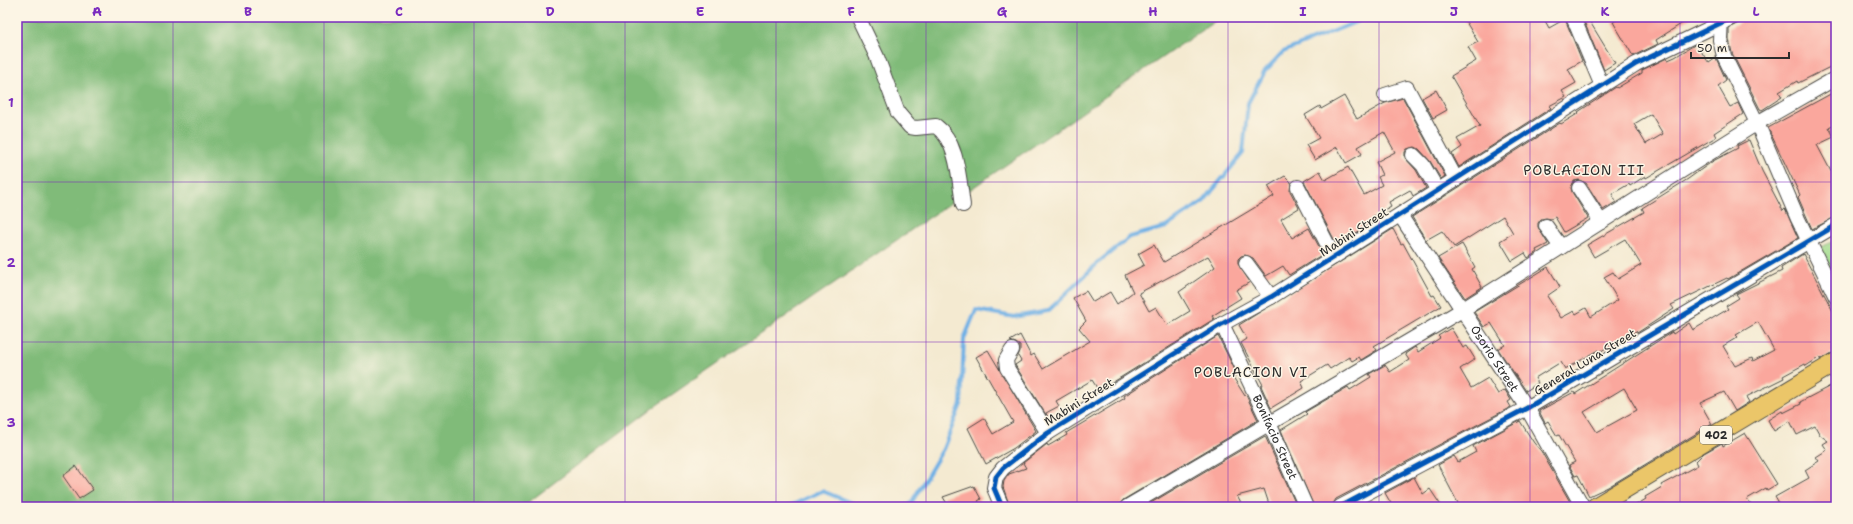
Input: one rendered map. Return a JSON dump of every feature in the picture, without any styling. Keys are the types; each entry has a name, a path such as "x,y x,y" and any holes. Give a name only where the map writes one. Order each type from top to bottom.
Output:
{"main road":[{"name":"402","path":"1595,507 1836,362"}],"street":[{"path":"858,17 877,57 898,114 910,127 916,128 936,126 943,131 950,141 957,167 963,205"},
{"path":"1573,17 1602,86"},
{"path":"1725,19 1720,40 1724,56 1757,123 1808,241 1836,298"},
{"name":"Mabini Street","path":"1002,507 994,488 996,478 1003,468 1048,433 1222,324 1271,297 1636,64 1725,19"},
{"path":"1128,507 1462,310 1757,123 1836,78"},
{"path":"1385,95 1407,88 1456,179"},
{"path":"1413,154 1424,165 1438,191"},
{"path":"1298,187 1334,257"},
{"path":"1579,188 1601,222"},
{"name":"Osorio Street","path":"1400,215 1526,408 1583,507"},
{"name":"General Luna Street","path":"1340,507 1526,408 1836,225"},
{"path":"1546,226 1561,247"},
{"path":"1246,263 1271,297"},
{"name":"Bonifacio Street","path":"1222,324 1269,423 1306,507"},
{"path":"1012,350 1006,360 1006,368 1048,433"}],"green space":[{"path":"17,17 1221,17 654,407 522,507 17,507"},
{"path":"1836,239 1836,279 1819,248"}],"building":[{"path":"1463,17 1543,17 1549,28 1565,19 1582,61 1568,69 1576,83 1562,91 1566,97 1549,106 1551,108 1459,167 1452,154 1462,147 1457,139 1480,126 1451,76 1476,61 1468,47 1478,42"},
{"path":"1587,17 1615,63 1604,70 1583,19"},
{"path":"1621,17 1692,17 1656,40 1658,44 1633,56 1613,22"},
{"path":"1741,17 1836,17 1836,64 1798,83 1797,81 1779,92 1782,97 1762,110 1760,109 1732,53 1729,39 1729,28 1740,22"},
{"path":"1696,44 1709,63 1716,58 1726,80 1718,86 1730,107 1738,103 1743,114 1714,133 1716,137 1646,178 1645,176 1630,186 1629,184 1612,194 1616,202 1603,210 1586,183 1579,180 1574,181 1571,188 1572,192 1588,218 1564,232 1555,217 1551,219 1541,219 1538,223 1538,227 1548,244 1536,250 1537,252 1528,258 1525,253 1512,261 1500,241 1513,233 1503,216 1454,247 1442,231 1426,240 1412,217 1560,123 1561,124 1579,113 1578,112 1616,87 1617,88 1642,73 1642,70 1667,58 1668,60","holes":["1651,114 1663,134 1646,144 1634,124"]},
{"path":"1436,90 1447,110 1433,118 1422,98"},
{"path":"1836,91 1836,123 1829,127 1834,137 1817,145 1836,181 1836,217 1812,229 1798,197 1800,195 1768,128"},
{"path":"1344,96 1357,119 1385,103 1403,98 1445,176 1441,179 1430,161 1419,149 1415,147 1407,149 1405,152 1405,158 1416,170 1426,188 1413,196 1410,190 1389,202 1391,206 1372,217 1375,221 1337,245 1304,181 1320,171 1325,180 1348,167 1364,195 1382,185 1378,177 1382,175 1376,162 1395,152 1384,132 1358,147 1362,154 1346,163 1337,147 1315,160 1306,145 1319,138 1305,115 1320,106 1321,109"},
{"path":"1749,140 1762,171 1783,211 1785,209 1798,238 1728,279 1727,278 1671,305 1674,309 1637,333 1636,331 1614,345 1613,343 1600,352 1599,350 1565,369 1561,362 1535,378 1538,383 1526,391 1498,349 1505,345 1491,323 1484,327 1474,312 1548,267 1560,287 1547,296 1561,318 1574,311 1576,314 1586,308 1591,317 1618,300 1604,277 1613,272 1618,279 1641,265 1625,239 1594,257 1587,245 1644,212 1642,208 1688,179 1713,161 1738,148 1737,146"},
{"path":"1285,176 1291,182 1290,191 1299,208 1281,219 1292,238 1309,228 1323,254 1289,275 1283,266 1266,276 1253,258 1245,255 1241,256 1238,259 1238,264 1250,282 1236,290 1241,298 1212,316 1214,319 1099,391 1092,380 1056,401 1059,406 1046,413 1048,418 1015,365 1021,361 1018,356 1020,346 1010,341 1020,335 1031,356 1034,354 1043,369 1090,341 1079,328 1086,321 1073,298 1086,291 1093,302 1110,292 1117,304 1133,292 1125,275 1144,265 1138,254 1154,245 1164,262 1274,196 1268,186","holes":["1208,256 1215,267 1179,292 1190,311 1167,325 1156,307 1149,311 1139,293"]},
{"path":"1393,229 1401,244 1403,243 1432,296 1434,295 1441,306 1374,346 1377,350 1361,360 1359,357 1352,361 1349,357 1330,369 1327,365 1301,381 1304,388 1271,408 1261,386 1263,385 1241,343 1247,339 1239,325"},
{"path":"1462,244 1475,267 1472,269 1482,287 1465,298 1438,258"},
{"path":"1803,254 1836,317 1836,351 1821,359 1820,357 1806,366 1805,364 1783,376 1784,378 1746,397 1749,402 1735,411 1724,392 1700,403 1712,424 1608,487 1589,496 1578,475 1575,476 1569,465 1575,462 1559,435 1557,436 1548,421 1545,423 1539,411 1574,392 1575,394 1672,332 1673,334 1689,323 1693,330 1728,309 1726,306 1739,298 1736,294 1782,271 1781,268","holes":["1758,322 1774,350 1753,361 1752,358 1735,366 1723,346 1738,337 1736,335","1624,388 1637,410 1597,432 1584,412"]},
{"path":"1451,328 1463,348 1467,346 1475,359 1460,369 1471,388 1488,378 1498,394 1505,390 1511,400 1508,402 1511,407 1336,499 1332,506 1314,507 1281,430 1307,414 1305,412 1348,387 1350,390 1371,377 1369,374 1385,365 1390,372 1409,360 1405,354 1415,347 1418,352 1440,338 1438,336"},
{"path":"1218,336 1237,374 1233,377 1245,396 1246,395 1258,420 1123,500 1119,507 1010,507 1003,487 1004,481 1009,474 1026,468 1023,463 1047,444 1048,446 1067,435 1066,433 1125,398 1124,396"},
{"path":"988,350 1036,431 1014,448 986,464 968,428 984,418 993,434 1013,422 976,357"},
{"path":"1836,383 1836,507 1781,507 1775,497 1809,478 1805,470 1819,461 1816,457 1827,450 1823,444 1828,441 1820,435 1815,426 1797,435 1790,421 1774,431 1768,420 1782,411 1783,413 1801,404 1800,402"},
{"path":"1520,421 1541,451 1573,507 1460,507 1438,465 1454,456 1458,462 1476,452 1473,446"},
{"path":"1745,433 1777,484 1767,490 1766,488 1747,499 1752,507 1633,507 1646,499 1645,497 1662,487 1661,485 1698,465 1696,461 1704,453 1722,443 1723,446"},
{"path":"1265,436 1297,507 1270,507 1264,489 1237,496 1243,507 1144,507"},
{"path":"76,466 93,490 79,499 63,476"},
{"path":"1414,477 1423,494 1430,489 1442,507 1393,507 1385,493"},
{"path":"974,486 981,499 978,501 982,507 949,507 943,497"}],"waterway":[{"path":"897,507 910,505 943,449 961,404 964,339 976,310 1014,317 1048,311 1101,260 1130,237 1166,227 1204,201 1243,153 1248,103 1265,71 1283,52 1368,17"},
{"path":"788,507 822,491 862,507"}],"cycle path":[{"path":"1002,507 994,488 996,477 1003,468 1048,433 1222,324 1271,297 1636,64 1733,17"},
{"path":"1340,507 1527,408 1836,225"}],"district":[{"name":"POBLACION III","path":"1584,170"},
{"name":"POBLACION VI","path":"1251,372"}]}
